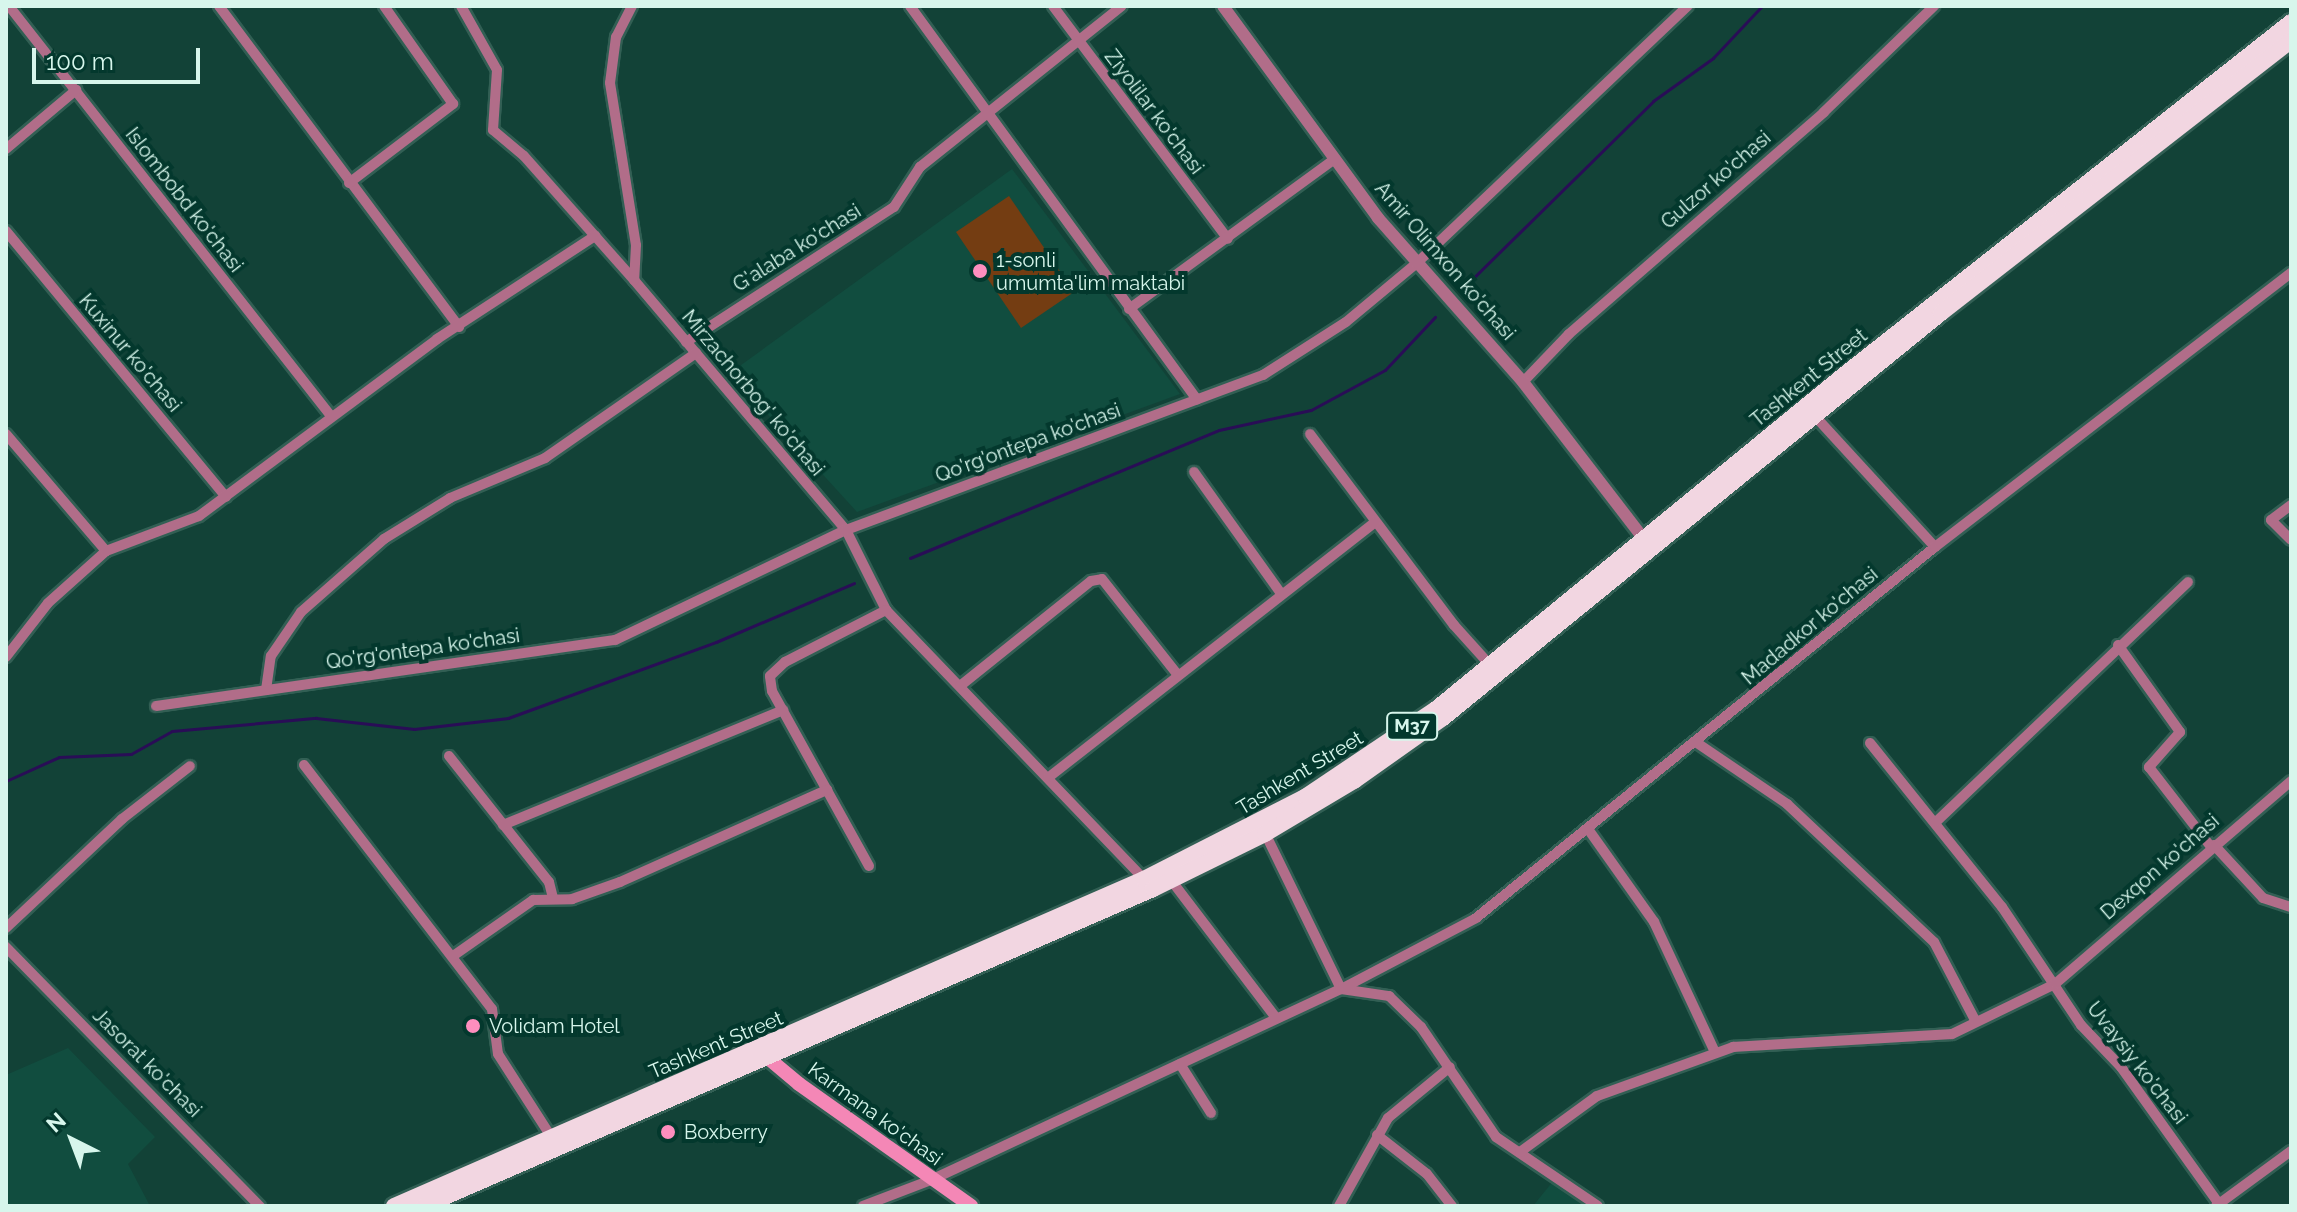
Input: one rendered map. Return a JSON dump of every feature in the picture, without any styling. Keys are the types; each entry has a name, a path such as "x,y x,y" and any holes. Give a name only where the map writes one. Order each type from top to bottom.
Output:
{"highway":[{"name":"Tashkent Street","path":"1149,884 1171,880 1354,781 1443,718 1647,544 2291,22"},
{"name":"Tashkent Street","path":"424,1206 1149,884 1263,829 1424,718 2291,41"},
{"name":"Tashkent Street","path":"394,1206 766,1052"}],"main road":[{"name":"Karmana ko'chasi","path":"766,1052 931,1180 971,1206"}],"street":[{"name":"Islombobd ko'chasi","path":"9,6 331,416"},
{"path":"219,6 459,327"},
{"path":"349,183 453,104 384,6"},
{"name":"Mirzachorbog' ko'chasi","path":"461,6 497,70 493,130 524,156 634,280 846,530 886,610 1149,884"},
{"path":"632,6 616,37 610,83 636,245 634,280"},
{"path":"910,6 1197,400"},
{"name":"Ziyolilar ko'chasi","path":"1053,6 1228,239"},
{"name":"G'alaba ko'chasi","path":"686,342 894,207 920,167 1122,6"},
{"name":"Amir Olimxon ko'chasi","path":"1223,6 1335,159 1418,262 1523,382 1647,544"},
{"name":"Qo'rg'ontepa ko'chasi","path":"156,706 615,640 846,530 1263,375 1346,322 1418,262 1688,6"},
{"name":"Gulzor ko'chasi","path":"1523,382 1569,334 1824,112 1934,6"},
{"path":"6,149 76,90"},
{"path":"1129,309 1335,159"},
{"name":"Kuxinur ko'chasi","path":"6,231 226,497"},
{"path":"6,657 48,603 106,551 199,516 331,416 595,236"},
{"name":"Madadkor ko'chasi","path":"863,1206 931,1180 1341,989 1476,918 1697,743 1935,547 2291,273"},
{"path":"266,690 271,656 301,612 384,539 450,498 545,458 696,353"},
{"path":"1814,415 1935,547"},
{"path":"6,434 106,551"},
{"path":"1310,434 1375,522 1490,665"},
{"path":"1194,472 1280,592"},
{"path":"2291,505 2271,520 2291,540"},
{"path":"1049,777 1280,592 1375,522"},
{"path":"960,686 1091,581 1102,579 1177,674"},
{"path":"1936,822 2118,645 2188,582"},
{"path":"869,866 783,710 770,676 785,662 886,610"},
{"path":"2118,645 2180,732 2149,767 2212,846 2263,898 2291,907"},
{"path":"503,825 783,710"},
{"path":"1697,743 1787,804 1934,942 1976,1022"},
{"name":"Uvaysiy ko'chasi","path":"1870,743 1936,822 2218,1205"},
{"path":"449,756 549,882 553,898"},
{"path":"304,765 492,1009 498,1054 552,1138"},
{"path":"6,928 122,819 190,766"},
{"name":"Dexqon ko'chasi","path":"1520,1152 1597,1096 1733,1047 1952,1034 2055,984 2291,781"},
{"path":"453,956 533,900 572,899 620,882 827,790"},
{"path":"1263,829 1341,989 1389,996 1450,1067 1496,1137 1598,1206"},
{"path":"1588,829 1654,922 1715,1052"},
{"path":"1171,880 1276,1018"},
{"name":"Jasorat ko'chasi","path":"6,947 260,1206"},
{"path":"1180,1064 1211,1113"},
{"path":"1339,1206 1377,1135 1410,1095 1450,1067"},
{"path":"1377,1135 1427,1174 1452,1206"},
{"path":"2218,1205 2291,1151"}],"shaded area":[{"name":"1-sonli umumta'lim maktabi","path":"1012,169 1180,394 857,512 730,373"},
{"path":"1009,196 1074,292 1021,328 956,232"},
{"path":"68,1048 155,1137 128,1164 150,1206 6,1206 6,1075"},
{"path":"1554,1180 1586,1206 1533,1206"}],"waterway":[{"path":"1461,290 1653,101 1713,58 1762,6"},
{"path":"910,558 1219,430 1311,410 1385,370 1435,317"},
{"path":"6,781 59,757 131,754 172,731 316,718 414,729 508,718 716,642 854,583"}],"place":[{"name":"1-sonli umumta'lim maktabi","path":"980,271"},
{"name":"Volidam Hotel","path":"473,1026"},
{"name":"Boxberry","path":"668,1132"}]}
